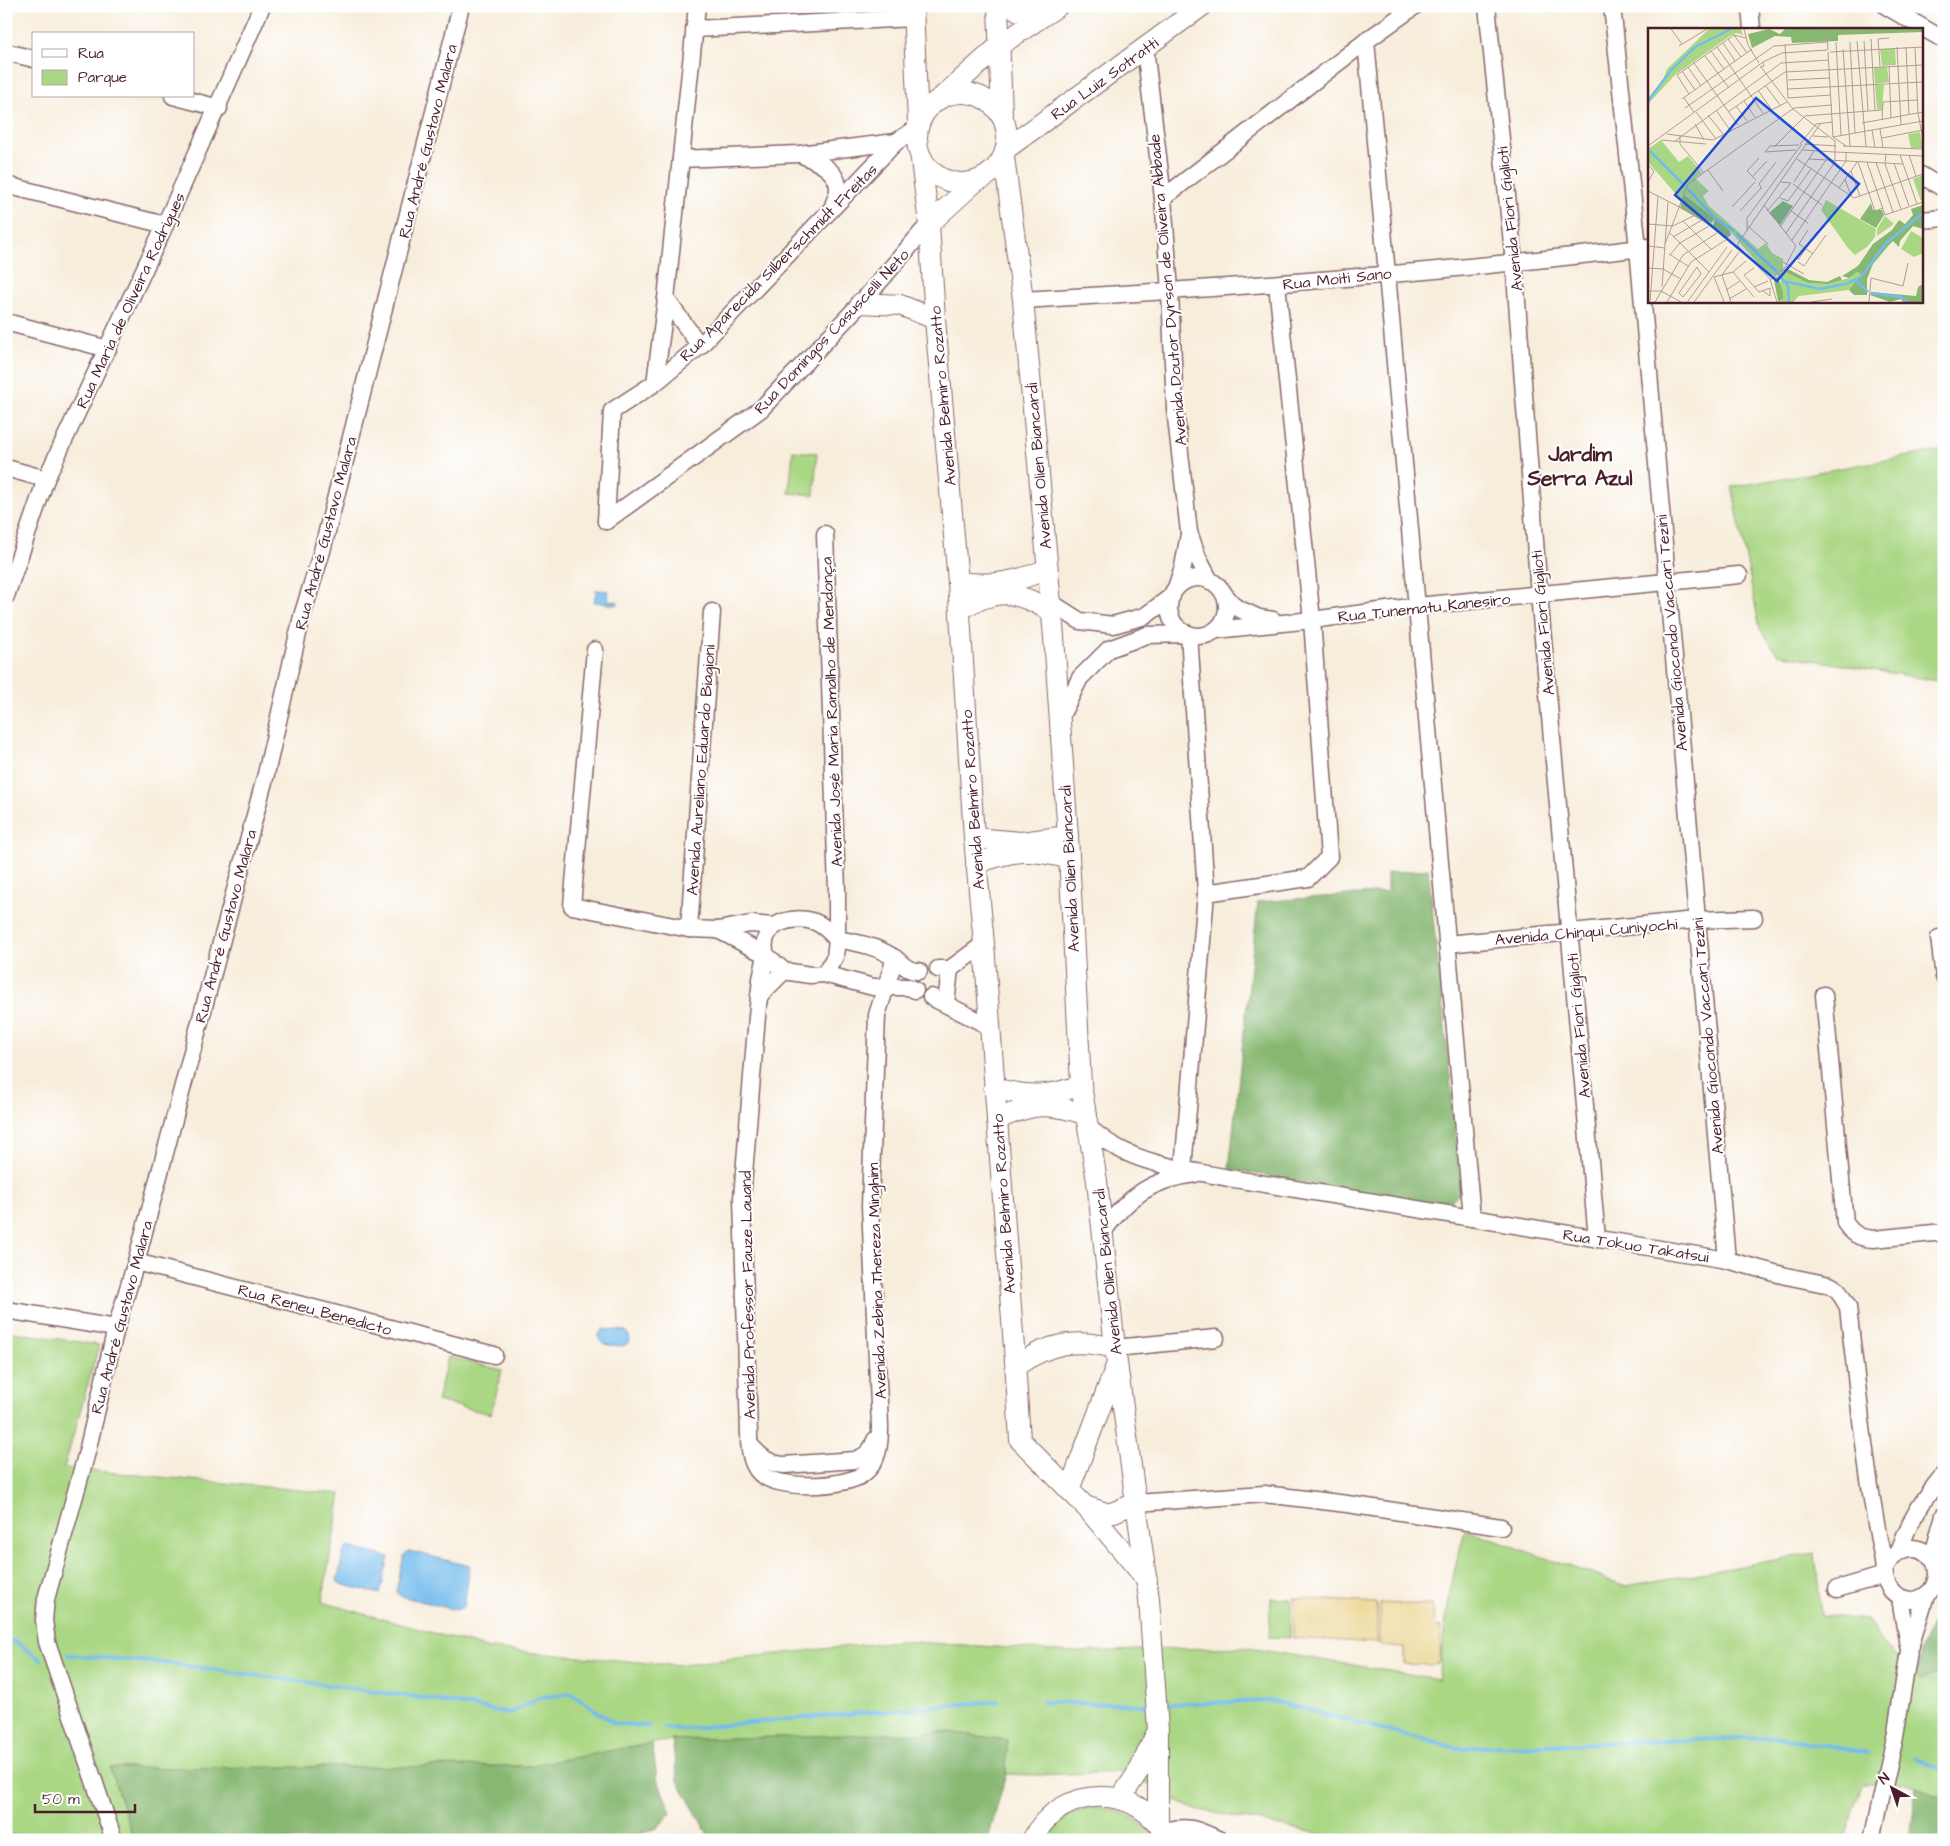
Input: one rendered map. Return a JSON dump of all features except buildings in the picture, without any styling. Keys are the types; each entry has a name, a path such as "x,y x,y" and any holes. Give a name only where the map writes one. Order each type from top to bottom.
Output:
{"street":[{"name":"Rua Maria de Oliveira Rodrigues","path":"6,596 46,479 165,225 262,6"},
{"name":"Rua André Gustavo Malara","path":"114,1840 47,1642 44,1620 46,1599 87,1452 116,1328 136,1262 266,774 302,616 322,551 461,6"},
{"path":"655,382 666,299 697,6"},
{"path":"929,224 975,182 992,173 1005,153 1007,132 1002,116 998,6"},
{"path":"1012,6 1019,11 1052,10"},
{"name":"Rua Luiz Sotratti","path":"1005,153 1202,6"},
{"path":"1163,198 1366,41 1415,6"},
{"name":"Avenida Fiori Giglioti","path":"1487,6 1514,262 1539,594 1597,1239"},
{"name":"Avenida Giocondo Vaccari Tezini","path":"1612,6 1643,247 1666,582 1727,1260"},
{"path":"1750,6 1752,28"},
{"path":"1886,6 1944,40"},
{"path":"918,126 924,113 932,104 999,46 1052,10"},
{"path":"694,29 913,12 918,126 916,139 921,160 935,176 954,184 975,182"},
{"path":"1366,41 1472,1218"},
{"name":"Avenida Doutor Dyrson de Oliveira Abbade","path":"1145,48 1163,198 1170,291 1175,409 1189,532 1198,558 1210,580"},
{"path":"6,52 32,58"},
{"path":"941,97 964,92 971,94 986,99 1002,116"},
{"path":"180,98 218,108"},
{"name":"Rua Aparecida Silberschmidt Freitas","path":"612,411 655,382 700,346 896,142 918,126"},
{"path":"681,159 800,154 896,142"},
{"name":"Avenida Olien Biancardi","path":"1005,153 1024,300 1060,718 1081,1085 1088,1121 1103,1232 1116,1356 1147,1580 1158,1727 1163,1831"},
{"path":"800,154 820,162 828,168 836,179 838,189 832,208"},
{"name":"Avenida Belmiro Rozatto","path":"921,160 929,224 935,319 958,582 974,838 984,944 1020,1440 1069,1490"},
{"path":"1922,177 1944,189"},
{"path":"6,185 165,225"},
{"path":"1922,220 1944,218"},
{"name":"Rua Domingos Casuscelli Neto","path":"612,411 606,521 761,409 861,303 929,224"},
{"name":"Rua Moiti Sano","path":"1024,300 1277,284 1514,262 1643,247"},
{"path":"1206,893 1308,878 1329,857 1312,620 1277,284"},
{"path":"666,299 700,346"},
{"path":"861,303 900,305 935,319"},
{"path":"6,322 108,349"},
{"path":"6,468 46,479"},
{"name":"Avenida Doutor Dyrson de Oliveira Abbade","path":"1174,592 1183,566 1189,532"},
{"name":"Avenida José Maria Ramalho de Mendonça","path":"825,534 837,939"},
{"path":"958,582 981,585 1004,584 1026,578 1047,569"},
{"name":"Rua Tunematu Kanesiro","path":"1216,630 1417,606 1739,575"},
{"path":"960,609 982,597 1006,594 1030,598 1080,621 1113,625 1145,616 1183,582 1201,578 1210,580 1224,594 1227,603 1227,613 1223,622 1216,630 1198,636 1180,630 1170,614 1169,605 1174,592"},
{"name":"Rua Tunematu Kanesiro","path":"1224,594 1235,607 1259,618 1287,623"},
{"name":"Avenida Aureliano Eduardo Biagioni","path":"689,929 712,612"},
{"path":"1060,718 1080,678 1109,649 1148,634 1189,634"},
{"path":"1183,1169 1206,893 1189,634"},
{"path":"595,650 572,906 689,929 718,930 751,924 773,926 789,921 808,920 817,922 837,939 864,944 884,951 912,971 919,971"},
{"path":"974,838 1021,842 1068,836"},
{"path":"976,864 998,855 1022,851 1046,852 1069,859"},
{"name":"Avenida José Maria Ramalho de Mendonça","path":"817,922 837,891"},
{"name":"Avenida Chinqui Cuniyochi","path":"1447,944 1696,920 1754,918"},
{"path":"766,955 765,939 773,926"},
{"path":"718,930 766,955 784,971 824,974 873,987 909,988 915,990"},
{"path":"1939,938 1944,977"},
{"path":"824,974 835,957 837,939"},
{"path":"984,944 944,969 938,1000 989,1026"},
{"name":"Avenida Professor Fauze Lauand","path":"749,1445 742,1198 759,996 766,955"},
{"name":"Avenida Zebina Thereza Minghim","path":"749,1445 758,1472 767,1479 779,1484 794,1486 851,1480 864,1474 878,1458 880,1426 870,1206 877,1015 895,958"},
{"path":"759,996 784,971"},
{"path":"1824,995 1846,1223 1852,1232 1862,1238 1873,1239 1944,1232"},
{"path":"994,1088 1016,1094 1038,1096 1060,1093 1081,1085"},
{"path":"997,1120 1018,1110 1041,1105 1064,1107 1088,1121"},
{"name":"Rua Tokuo Takatsui","path":"1088,1121 1113,1146 1136,1156 1183,1169 1727,1260 1786,1276 1830,1285 1838,1290 1848,1307 1873,1515 1885,1571"},
{"name":"Rua Tokuo Takatsui","path":"1103,1232 1115,1215 1145,1189 1164,1180 1184,1175 1205,1173"},
{"name":"Rua Reneu Benedicto","path":"136,1262 494,1355"},
{"path":"6,1310 116,1328"},
{"path":"1016,1366 1033,1354 1053,1346 1073,1342 1094,1343 1116,1356 1216,1338"},
{"path":"1116,1356 1069,1490 1085,1506 1147,1580"},
{"path":"1909,1650 1896,1595 1886,1581 1885,1571 1889,1560 1897,1551 1921,1502 1944,1474"},
{"path":"1085,1506 1109,1514 1136,1503 1264,1494 1347,1504 1501,1527"},
{"path":"1871,1836 1895,1737 1909,1650 1936,1579 1943,1516 1921,1502"},
{"path":"1873,1515 1897,1551"},
{"path":"1897,1551 1917,1548 1937,1562"},
{"path":"1885,1571 1841,1589 1896,1595 1908,1600 1918,1599 1933,1591"},
{"name":"Avenida Olien Biancardi","path":"1120,1799 1140,1769 1158,1727"},
{"path":"1032,1840 1036,1831 1047,1818 1065,1805 1082,1798 1101,1796 1120,1799 1141,1808 1163,1831 1181,1827 1196,1829 1220,1840"}],"green space":[{"path":"1944,450 1944,682 1778,654 1760,629 1732,487"},
{"path":"793,451 817,453 814,495 789,493"},
{"path":"1428,869 1461,1180 1459,1194 1446,1204 1436,1206 1229,1169 1258,902 1387,892 1387,873"},
{"path":"6,1331 99,1345 64,1468 341,1494 322,1602 490,1649 673,1665 898,1641 1076,1652 1243,1647 1438,1679 1451,1584 1465,1530 1626,1586 1815,1553 1821,1615 1867,1620 1882,1642 1920,1679 1944,1671 1944,1798 1903,1784 1863,1784 1845,1838 1842,1840 1351,1840 1189,1808 1127,1772 1006,1774 1007,1740 948,1732 672,1740 528,1766 110,1768 134,1840 66,1840 6,1834"},
{"path":"448,1357 502,1370 491,1414 437,1401"},
{"path":"1271,1598 1291,1599 1290,1638 1269,1637"},
{"path":"1944,1612 1944,1671 1920,1679 1915,1674 1921,1649 1931,1624"},
{"path":"948,1732 1007,1740 1006,1774 988,1840 711,1840 678,1781 672,1740"},
{"path":"652,1743 657,1778 671,1813 657,1828 624,1840 582,1834 581,1840 134,1840 110,1768 528,1766"},
{"path":"1915,1788 1944,1798 1944,1840 1909,1840"},
{"path":"1099,1807 1117,1811 1131,1817 1143,1826 1155,1840 1042,1840 1054,1825 1066,1816"}],"sand":[{"path":"1294,1598 1376,1603 1378,1643 1293,1638"},
{"path":"1379,1603 1432,1605 1436,1627 1441,1627 1440,1662 1437,1662 1437,1665 1404,1664 1404,1648 1380,1646"}],"water":[{"path":"596,590 609,591 608,600 618,602 617,605 594,602"},
{"path":"603,1329 626,1331 630,1341 624,1346 604,1344 599,1340 598,1336"},
{"path":"348,1547 389,1557 380,1594 340,1584 337,1581 344,1550"},
{"path":"409,1551 470,1566 464,1607 456,1610 400,1596 396,1592 404,1555"}],"waterway":[{"path":"6,1640 16,1642 41,1660"},
{"path":"68,1655 165,1663 416,1697 510,1713 539,1698 571,1693 615,1724 649,1726"},
{"path":"664,1728 680,1729 998,1701"},
{"path":"1162,1704 1273,1701 1457,1748 1774,1737 1867,1753"},
{"path":"1042,1702 1150,1705"},
{"path":"1914,1758 1944,1771"}],"district":[{"name":"Jardim Serra Azul","path":"1580,466"}]}
